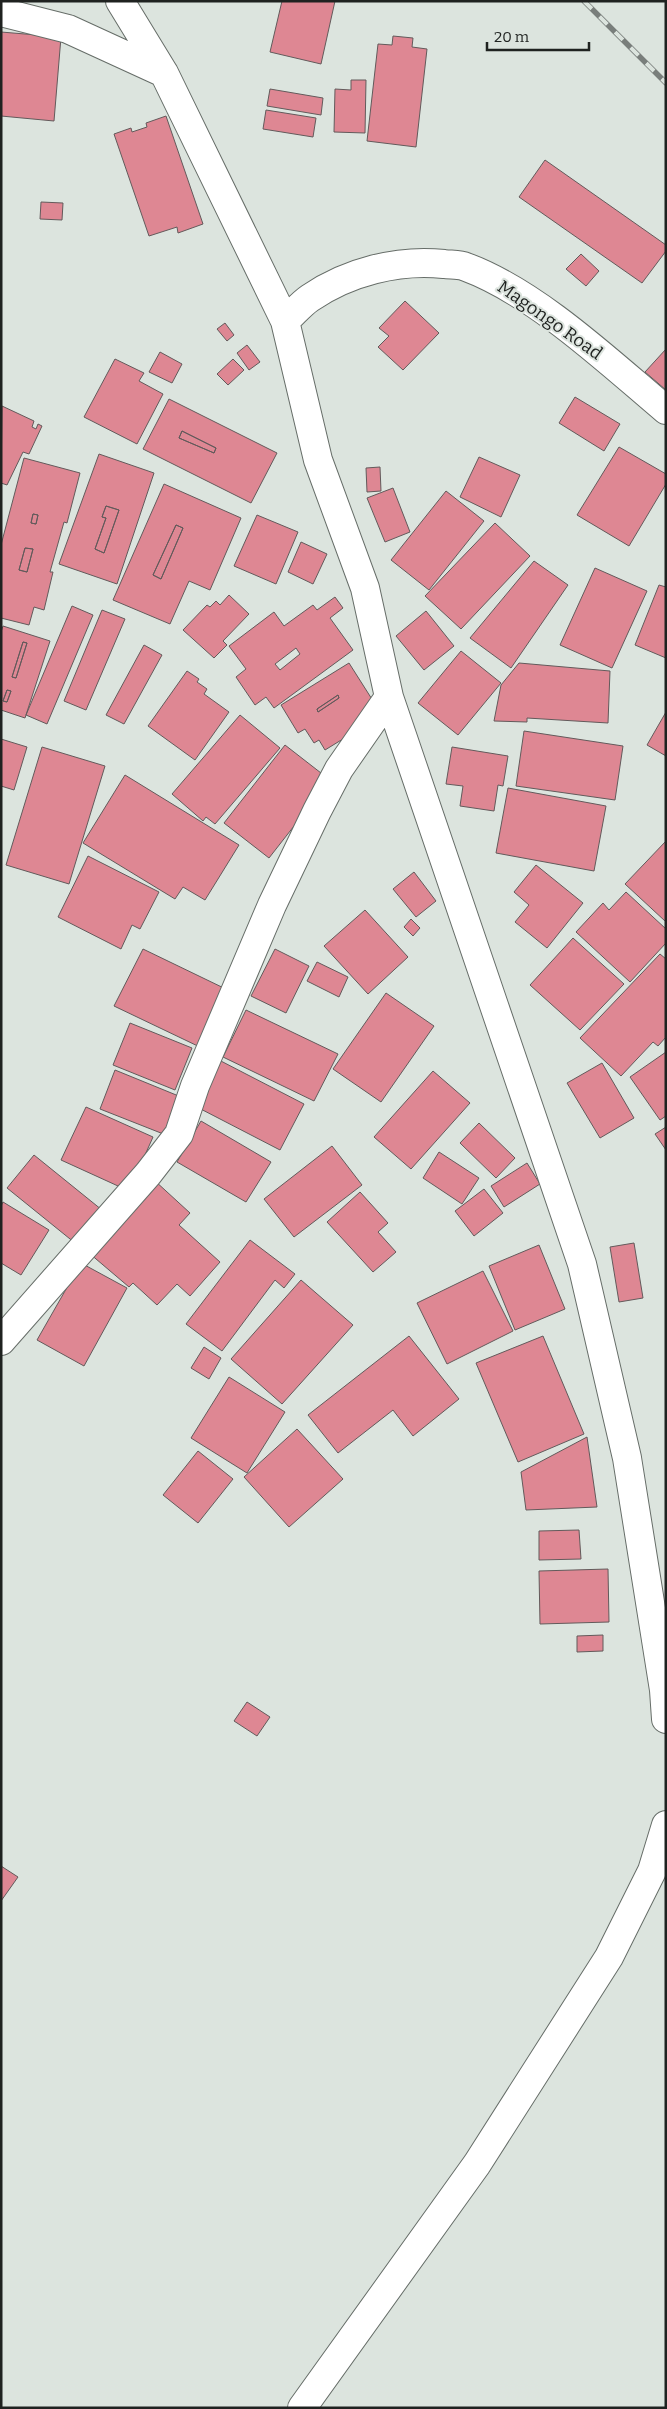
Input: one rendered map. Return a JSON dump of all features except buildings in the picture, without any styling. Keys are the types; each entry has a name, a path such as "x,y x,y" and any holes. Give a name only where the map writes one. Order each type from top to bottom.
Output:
{"street":[{"path":"120,1 164,73 286,321 318,460 365,588 388,697 582,1264 627,1458 664,1690 666,1720"},
{"path":"1,12 68,29 164,73"},
{"name":"Magongo Road","path":"286,321 309,298 344,279 384,266 424,262 464,266 513,289 593,348 666,410"},
{"path":"1,1340 102,1227 179,1134 195,1086 272,905 339,769 388,697"},
{"path":"302,2408 478,2164 610,1957 652,1871 666,1824"}],"railway":[{"path":"584,1 666,83"}]}
